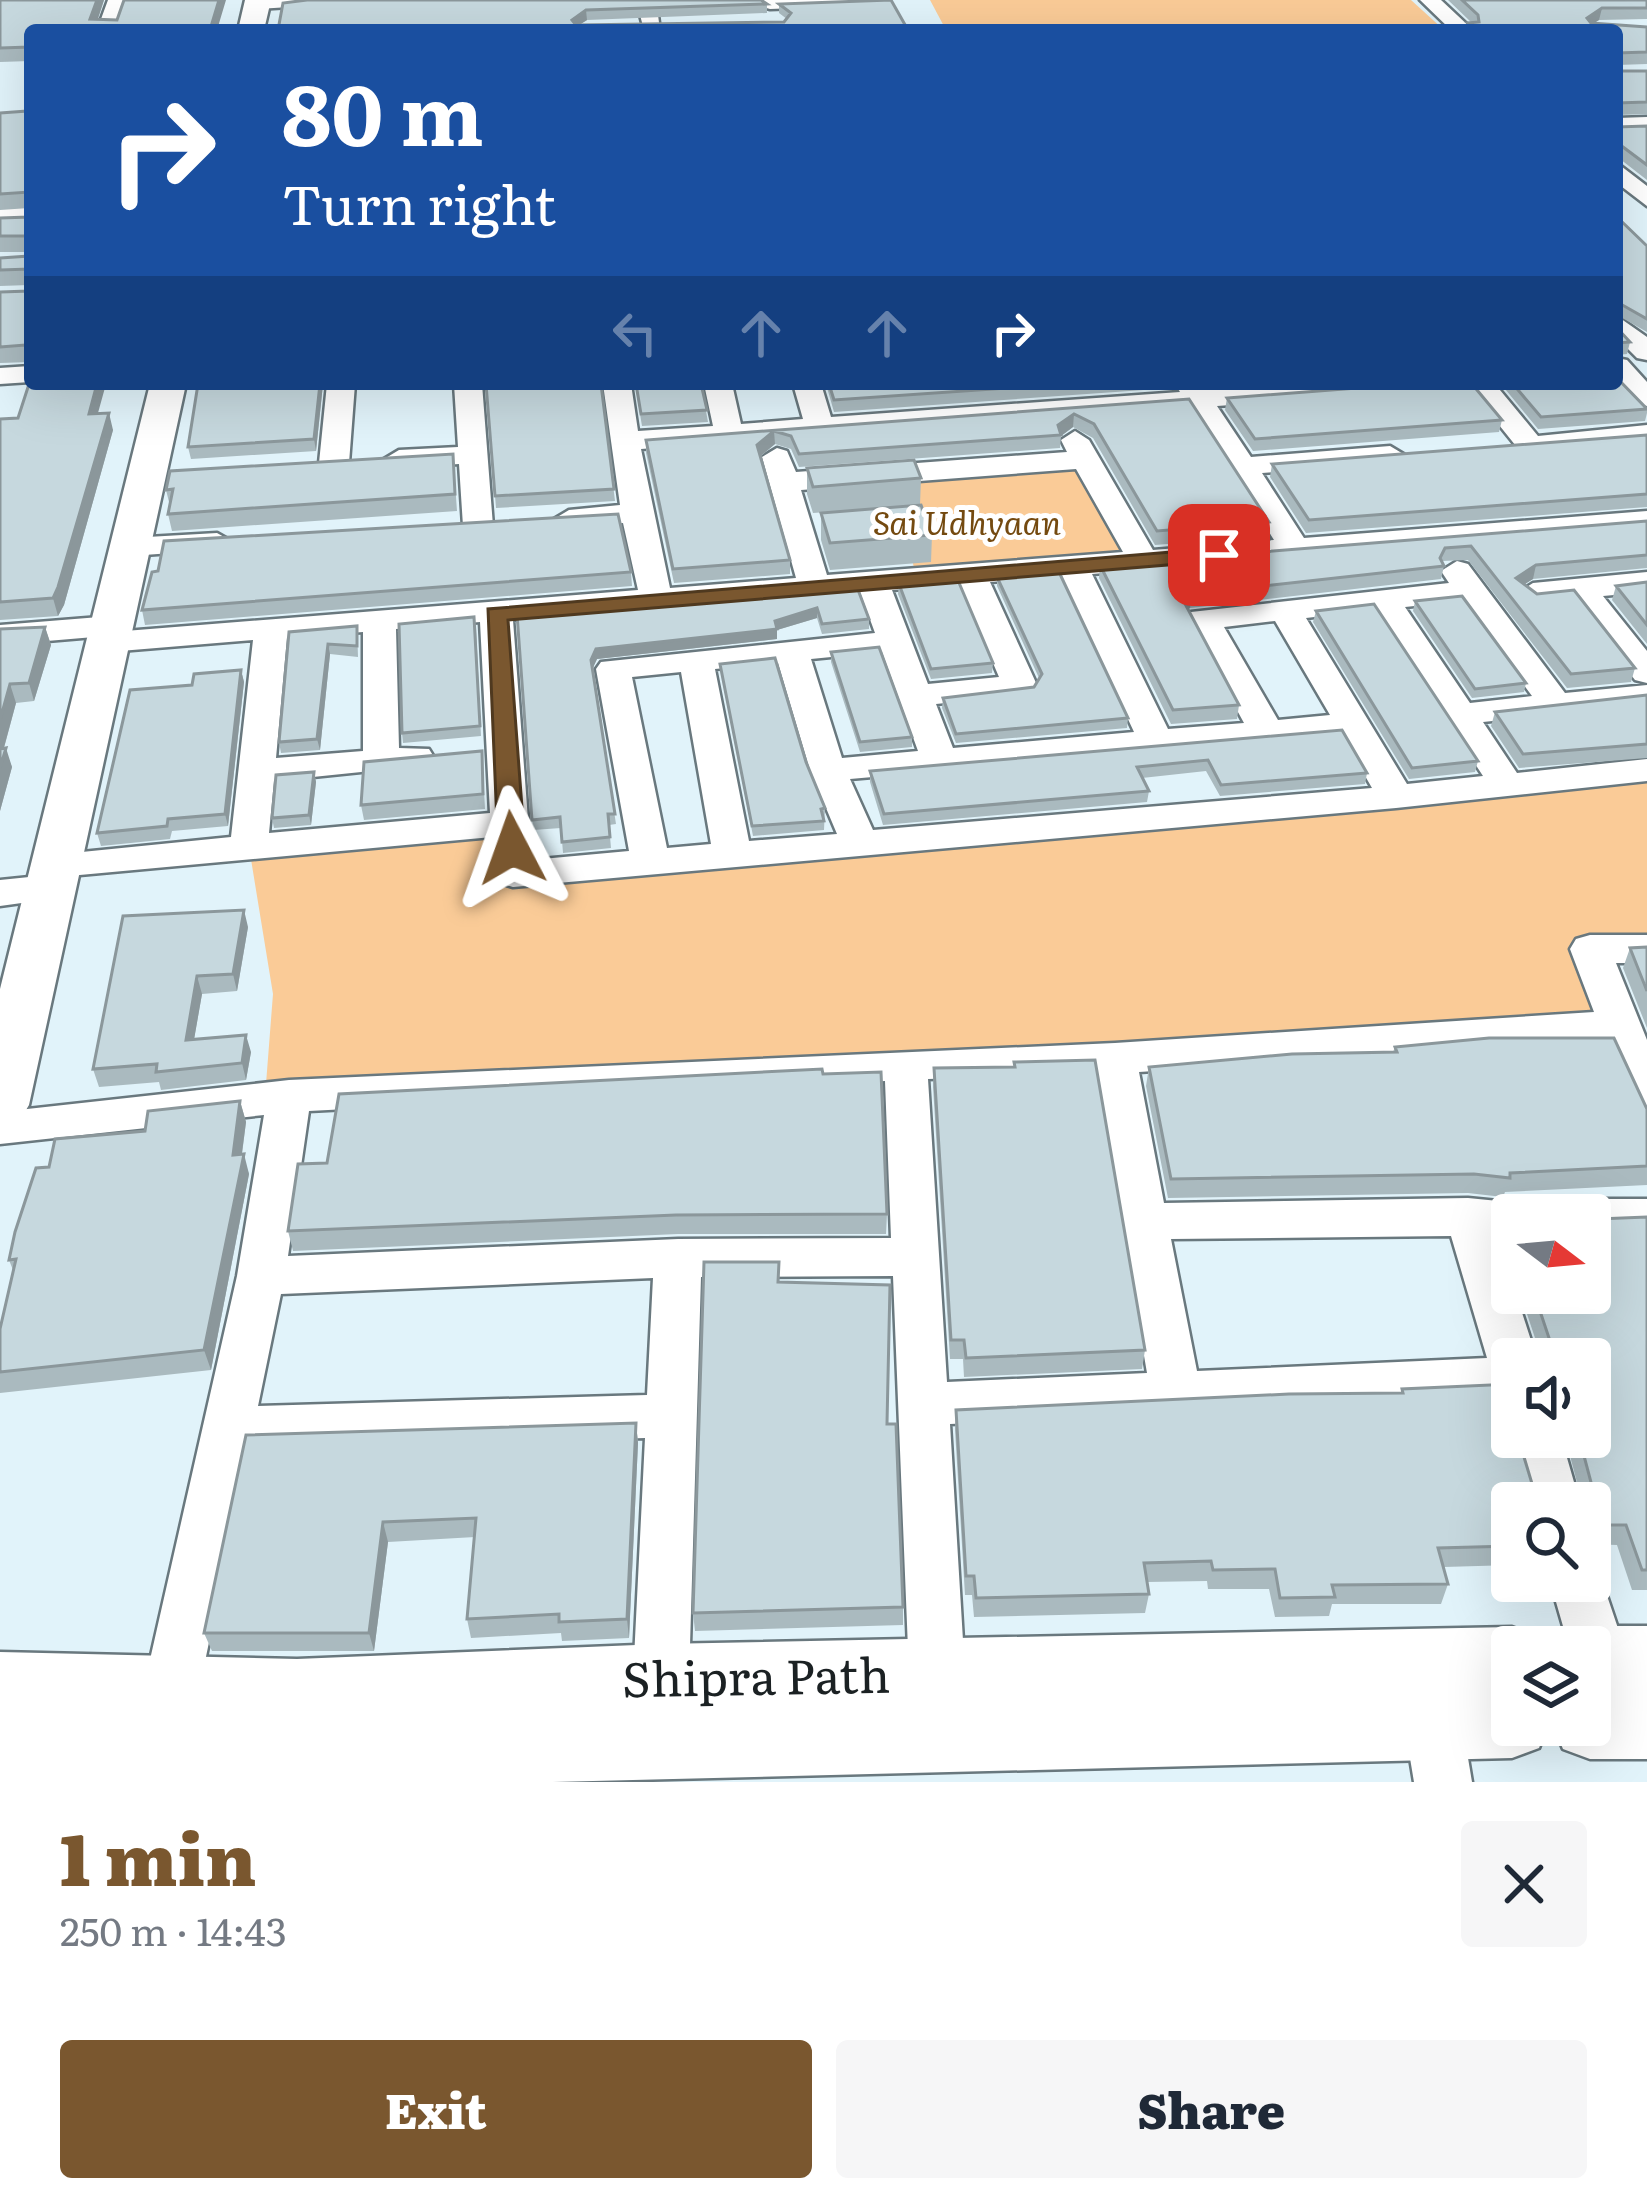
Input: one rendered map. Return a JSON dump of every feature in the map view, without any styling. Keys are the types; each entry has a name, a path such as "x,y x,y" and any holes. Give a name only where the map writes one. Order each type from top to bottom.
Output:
{"street":[{"path":"258,1 305,0"},
{"path":"757,23 778,22 770,2 849,0"},
{"path":"1430,0 1456,24"},
{"path":"1623,175 1646,196"},
{"path":"1623,329 1647,352"},
{"path":"1623,372 1647,398"},
{"path":"3,1076 130,547 159,474 168,390"},
{"path":"341,390 345,463 471,454"},
{"path":"468,390 477,526"},
{"path":"618,390 636,514 657,602"},
{"path":"719,390 729,433"},
{"path":"809,390 819,425"},
{"path":"626,441 1058,409 1193,390 1294,548"},
{"path":"1485,390 1530,445"},
{"path":"1058,409 1144,562"},
{"path":"769,429 784,482 808,527 815,588"},
{"path":"1486,448 1647,434"},
{"path":"1242,466 1419,453"},
{"path":"784,482 1087,459"},
{"path":"545,521 636,514"},
{"path":"0,634 271,631 1647,520"},
{"path":"1431,538 1555,703"},
{"path":"130,547 246,540"},
{"path":"1073,567 1157,742"},
{"path":"915,696 1020,685 971,575"},
{"path":"873,583 940,761"},
{"path":"1533,593 1647,583"},
{"path":"1581,589 1647,673"},
{"path":"1267,732 1203,619 1472,590"},
{"path":"1383,599 1508,786"},
{"path":"1284,609 1396,797"},
{"path":"496,614 513,874 1396,797 1647,770"},
{"path":"379,622 381,760"},
{"path":"249,847 271,631"},
{"path":"650,860 613,669 894,641"},
{"path":"791,652 828,770 859,841"},
{"path":"696,661 732,853"},
{"path":"1460,714 1647,695"},
{"path":"828,770 1353,724"},
{"path":"258,771 505,749"},
{"path":"0,893 53,877 249,847 510,823"},
{"path":"1647,949 1590,949 1647,1094"},
{"path":"0,1128 290,1096 906,1064 1115,1058 1620,1025"},
{"path":"1115,1058 1176,1394"},
{"path":"906,1064 937,1674"},
{"path":"170,1695 261,1276 290,1096"},
{"path":"1145,1221 1490,1216 1509,1338"},
{"path":"1611,1217 1647,1217"},
{"path":"261,1276 678,1258 915,1257"},
{"path":"672,1745 672,1416 678,1258"},
{"path":"922,1404 1491,1379"},
{"path":"227,1429 672,1416"},
{"name":"Shipra Path","path":"0,1687 297,1695 672,1745 937,1674 1491,1662"},
{"path":"1611,1681 1647,1723"},
{"name":"Shipra Path","path":"0,1747 260,1751 672,1745 1438,1752 1491,1731"}],"green space":[{"path":"930,0 1411,0 1437,24 943,24"},
{"name":"Sai Udhyaan","path":"1088,462 1144,562 917,579 890,476"},
{"path":"1647,772 1647,949 1592,949 1620,1025 266,1084 273,994 249,847 510,823 513,873"}],"building":[{"path":"0,0 97,0 90,19 117,20 124,0 219,0 212,24 24,24 24,47 0,48"},
{"path":"761,0 767,4 586,10 572,20 575,24 279,24 283,3"},
{"path":"891,0 905,24 645,24 784,22 791,13 779,4"},
{"path":"1462,0 1647,0 1647,8 1602,8 1587,18 1605,24 1468,23 1479,22"},
{"path":"1623,25 1647,27 1647,52 1623,53"},
{"path":"1623,71 1647,71 1647,102 1623,103"},
{"path":"24,111 24,192 0,194 0,113"},
{"path":"1647,126 1647,165 1623,147 1623,127"},
{"path":"24,217 24,236 0,236 0,218"},
{"path":"1623,223 1647,246 1647,319 1623,305"},
{"path":"24,256 24,269 0,270 0,258"},
{"path":"24,291 24,345 0,347 0,292"},
{"path":"1623,384 1647,409 1541,417 1518,390 1623,390"},
{"path":"27,390 95,390 89,414 109,413 53,598 0,602 0,419 18,418"},
{"path":"197,390 319,390 314,439 188,447"},
{"path":"486,390 602,390 614,489 495,496"},
{"path":"637,390 702,390 707,410 641,414"},
{"path":"831,390 978,390 834,400"},
{"path":"1331,390 1477,390 1502,420 1255,439 1227,398"},
{"path":"1189,399 1269,522 1157,531 1094,424 1074,414 1058,425 1061,435 799,454 791,436 774,431 757,445 790,560 673,569 646,440"},
{"path":"1647,435 1647,494 1309,520 1272,464"},
{"path":"453,454 455,494 168,514 173,489 166,490 170,471"},
{"path":"914,460 921,478 813,487 807,468"},
{"path":"921,505 932,535 830,543 821,513"},
{"path":"618,514 631,572 142,610 164,541"},
{"path":"1647,521 1647,555 1536,565 1516,578 1537,594 1574,590 1635,668 1571,674 1471,546 1445,548 1440,558 1444,566 1192,594 1183,600 1239,705 1173,710 1100,565"},
{"path":"1059,572 1128,718 956,734 943,698 1034,687 1042,674 997,577"},
{"path":"957,578 993,663 931,669 899,584"},
{"path":"1647,582 1647,625 1616,586"},
{"path":"857,587 869,619 822,624 817,608 775,621 777,629 596,649 591,660 615,814 608,814 610,837 562,842 560,817 532,820 517,614"},
{"path":"1462,596 1526,683 1475,689 1415,601"},
{"path":"1374,604 1478,761 1412,768 1316,611"},
{"path":"474,617 480,726 402,733 399,624"},
{"path":"357,626 357,646 328,644 317,739 279,742 289,632"},
{"path":"45,627 29,683 10,684 0,720 0,629"},
{"path":"879,647 912,737 860,742 831,652"},
{"path":"775,658 825,808 821,809 824,821 752,826 720,664"},
{"path":"241,670 225,814 97,833 130,690 192,685 194,674"},
{"path":"1647,695 1647,744 1523,754 1495,712"},
{"path":"1342,730 1367,773 1221,785 1208,760 1137,767 1149,791 884,814 870,771"},
{"path":"482,751 483,794 361,805 364,762"},
{"path":"314,772 309,815 272,818 276,775"},
{"path":"244,910 233,974 197,976 186,1040 246,1035 242,1063 156,1072 157,1064 93,1069 123,916"},
{"path":"1647,947 1647,991 1630,948"},
{"path":"1489,1038 1614,1038 1647,1109 1647,1166 1510,1173 1510,1178 1474,1174 1171,1179 1149,1067 1292,1054 1397,1052 1395,1047"},
{"path":"1095,1060 1145,1350 966,1358 964,1340 951,1340 934,1068"},
{"path":"822,1069 823,1074 881,1072 887,1214 676,1215 288,1231 298,1164 327,1163 339,1094"},
{"path":"240,1101 233,1155 244,1154 204,1350 0,1372 0,1329 16,1259 9,1260 15,1232 36,1168 49,1167 55,1139 145,1131 148,1111"},
{"path":"1647,1217 1647,1570 1642,1570 1626,1525 1611,1525 1611,1482 1591,1482 1585,1458 1611,1458 1611,1338 1549,1338 1541,1314 1611,1314 1611,1218"},
{"path":"704,1262 779,1262 778,1282 890,1285 887,1424 896,1424 903,1607 693,1613"},
{"path":"1491,1385 1491,1458 1524,1458 1532,1482 1491,1482 1491,1547 1438,1548 1448,1584 1332,1585 1335,1597 1280,1598 1275,1569 1213,1570 1211,1561 1144,1563 1149,1594 976,1598 974,1576 966,1576 956,1410 1403,1393 1402,1389"},
{"path":"636,1423 627,1619 559,1622 559,1614 467,1619 476,1518 383,1522 369,1633 204,1633 246,1435"}],"route":[{"path":"512,848 496,614 1219,555"}]}
